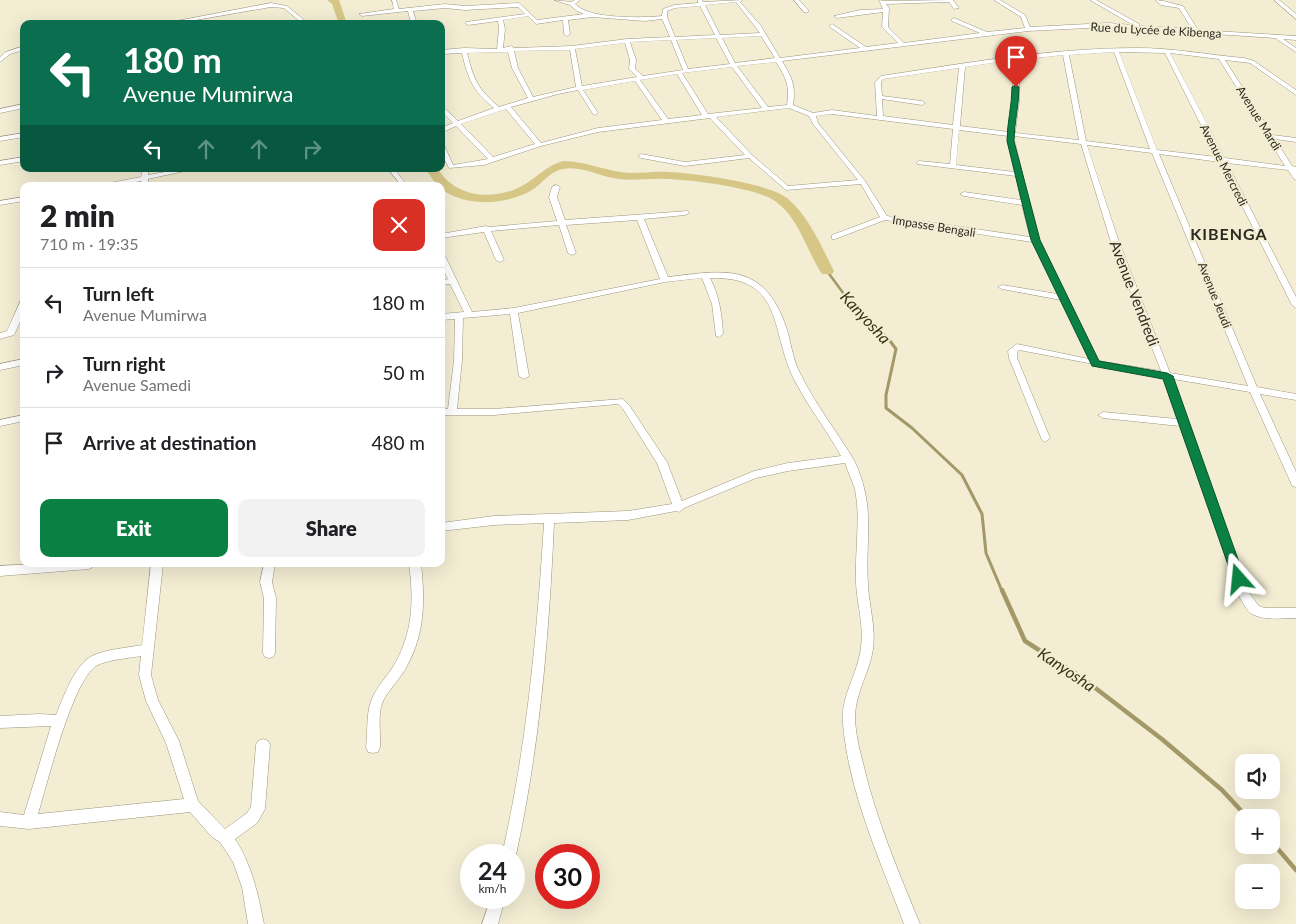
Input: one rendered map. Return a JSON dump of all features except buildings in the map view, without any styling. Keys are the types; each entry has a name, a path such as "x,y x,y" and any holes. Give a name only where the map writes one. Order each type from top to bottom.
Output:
{"street":[{"path":"394,0 397,11"},
{"path":"556,0 572,4 578,10 592,15"},
{"path":"572,4 578,0"},
{"path":"737,0 763,34 790,80 792,92 790,106"},
{"path":"686,71 663,13 669,8 700,2 742,0"},
{"path":"796,0 806,11"},
{"path":"903,45 885,28 886,10 883,1 950,0 956,8"},
{"path":"996,0 1023,16 1028,29"},
{"path":"1092,0 1138,26"},
{"path":"1157,0 1163,4 1181,7 1196,31"},
{"path":"1276,0 1296,17"},
{"path":"700,2 732,65 766,109"},
{"path":"362,14 445,6 465,8 512,4 519,5 536,22 592,15 650,19 664,17"},
{"path":"186,20 271,5 285,7 300,20"},
{"path":"410,10 413,20"},
{"path":"837,16 886,10"},
{"path":"468,23 527,15"},
{"path":"603,16 606,24"},
{"path":"500,19 502,29 500,49"},
{"path":"565,19 567,34"},
{"path":"954,20 986,34"},
{"name":"Rue du Lycée de Kibenga","path":"445,129 531,98 579,88 678,72 1028,29 1096,25 1138,26 1296,38"},
{"path":"832,26 865,49"},
{"path":"445,52 511,48 572,48 627,41 763,34"},
{"path":"1277,37 1296,50"},
{"path":"627,41 633,60 632,69 667,122"},
{"path":"511,48 511,58 515,69 531,98"},
{"path":"572,48 579,88 595,113"},
{"path":"0,60 8,53 20,49"},
{"path":"464,50 473,85 485,100 498,109"},
{"path":"880,118 878,82 881,78 962,65 1066,54 1116,51 1167,52 1252,62 1296,93"},
{"name":"Avenue Jeudi","path":"1116,51 1154,151 1254,390 1296,483"},
{"name":"Avenue Mercredi","path":"1167,52 1296,304"},
{"name":"Avenue Vendredi","path":"1066,54 1083,142 1114,239 1184,422 1244,595 1255,610 1265,613 1296,613"},
{"path":"1016,58 1016,102 1010,134 1025,203 1035,240 1096,363"},
{"name":"Avenue Mardi","path":"1221,58 1293,168 1296,178"},
{"path":"953,166 958,127 962,65"},
{"path":"678,72 709,116 786,188 864,182"},
{"path":"878,96 922,103"},
{"path":"507,106 539,145"},
{"path":"445,153 451,167 484,163 591,131 790,106 812,114 832,112 1293,168"},
{"path":"0,111 20,107"},
{"path":"445,112 492,160"},
{"path":"812,114 815,123 864,182 884,218"},
{"path":"0,139 20,136"},
{"path":"1271,137 1296,140"},
{"path":"641,156 685,164 750,156"},
{"path":"0,163 20,160"},
{"path":"919,163 1018,174"},
{"path":"145,172 145,182"},
{"path":"122,182 173,172"},
{"path":"393,172 402,182"},
{"path":"556,187 553,197 572,254"},
{"path":"964,194 1025,203"},
{"path":"0,203 20,200"},
{"path":"445,235 486,228 640,218 685,213"},
{"path":"640,218 665,280"},
{"name":"Impasse Bengali","path":"835,237 884,218 1035,240"},
{"path":"486,228 500,260"},
{"path":"445,264 469,314"},
{"path":"705,276 715,298 718,311 719,334"},
{"path":"445,317 514,311 665,280 705,276 741,278 750,281 762,292 781,325 786,350 797,377 848,459 857,478 863,507 862,582 868,640 856,690 849,708 849,722 856,761 874,823 912,924"},
{"path":"445,282 454,281"},
{"path":"1002,287 1064,298"},
{"path":"514,311 524,376"},
{"path":"11,333 20,312"},
{"path":"459,316 458,360 446,412 514,411 620,401 626,407 662,462 679,508"},
{"path":"0,336 20,332"},
{"path":"1045,438 1012,351 1017,347 1167,376 1296,397"},
{"path":"0,367 20,363"},
{"path":"1102,414 1184,422"},
{"path":"0,423 20,419"},
{"path":"445,526 484,521 549,520 652,513 679,508 752,476 781,468 848,459"},
{"path":"512,844 520,809 542,641 549,520"},
{"path":"0,571 51,567"},
{"path":"156,567 145,675 152,701 172,741 193,805 217,832 225,838 239,858 249,887 256,924"},
{"path":"268,567 266,582 270,598 269,654"},
{"path":"374,747 376,704 395,675 409,647 419,616 420,596 415,567"},
{"path":"29,822 59,722 83,672 95,660 148,649"},
{"path":"0,722 14,723 53,720 59,722"},
{"path":"225,838 252,818 258,809 263,745"},
{"path":"0,819 29,822 193,805"},
{"path":"490,924 495,909"}],"waterway":[{"name":"Kanyosha","path":"331,0 336,2 341,20"},
{"name":"Kanyosha","path":"445,185 460,194 473,197 500,197 525,189 557,166 570,165 611,174 679,176 754,188 773,194 790,207 808,234 827,271"},
{"name":"Kanyosha","path":"434,172 441,182"},
{"name":"Kanyosha","path":"827,271 852,305 887,337"},
{"name":"Kanyosha","path":"887,337 896,349 886,395 886,408 912,428 962,475 982,514 986,553 1002,591"},
{"name":"Kanyosha","path":"1002,590 1025,641 1081,677 1163,740 1222,790 1240,809"},
{"name":"Kanyosha","path":"1280,851 1296,870"}],"district":[{"name":"KIBENGA","path":"1229,233"}],"route":[{"path":"1016,87 1016,102 1010,134 1035,240 1096,363 1167,376 1239,579"}]}
